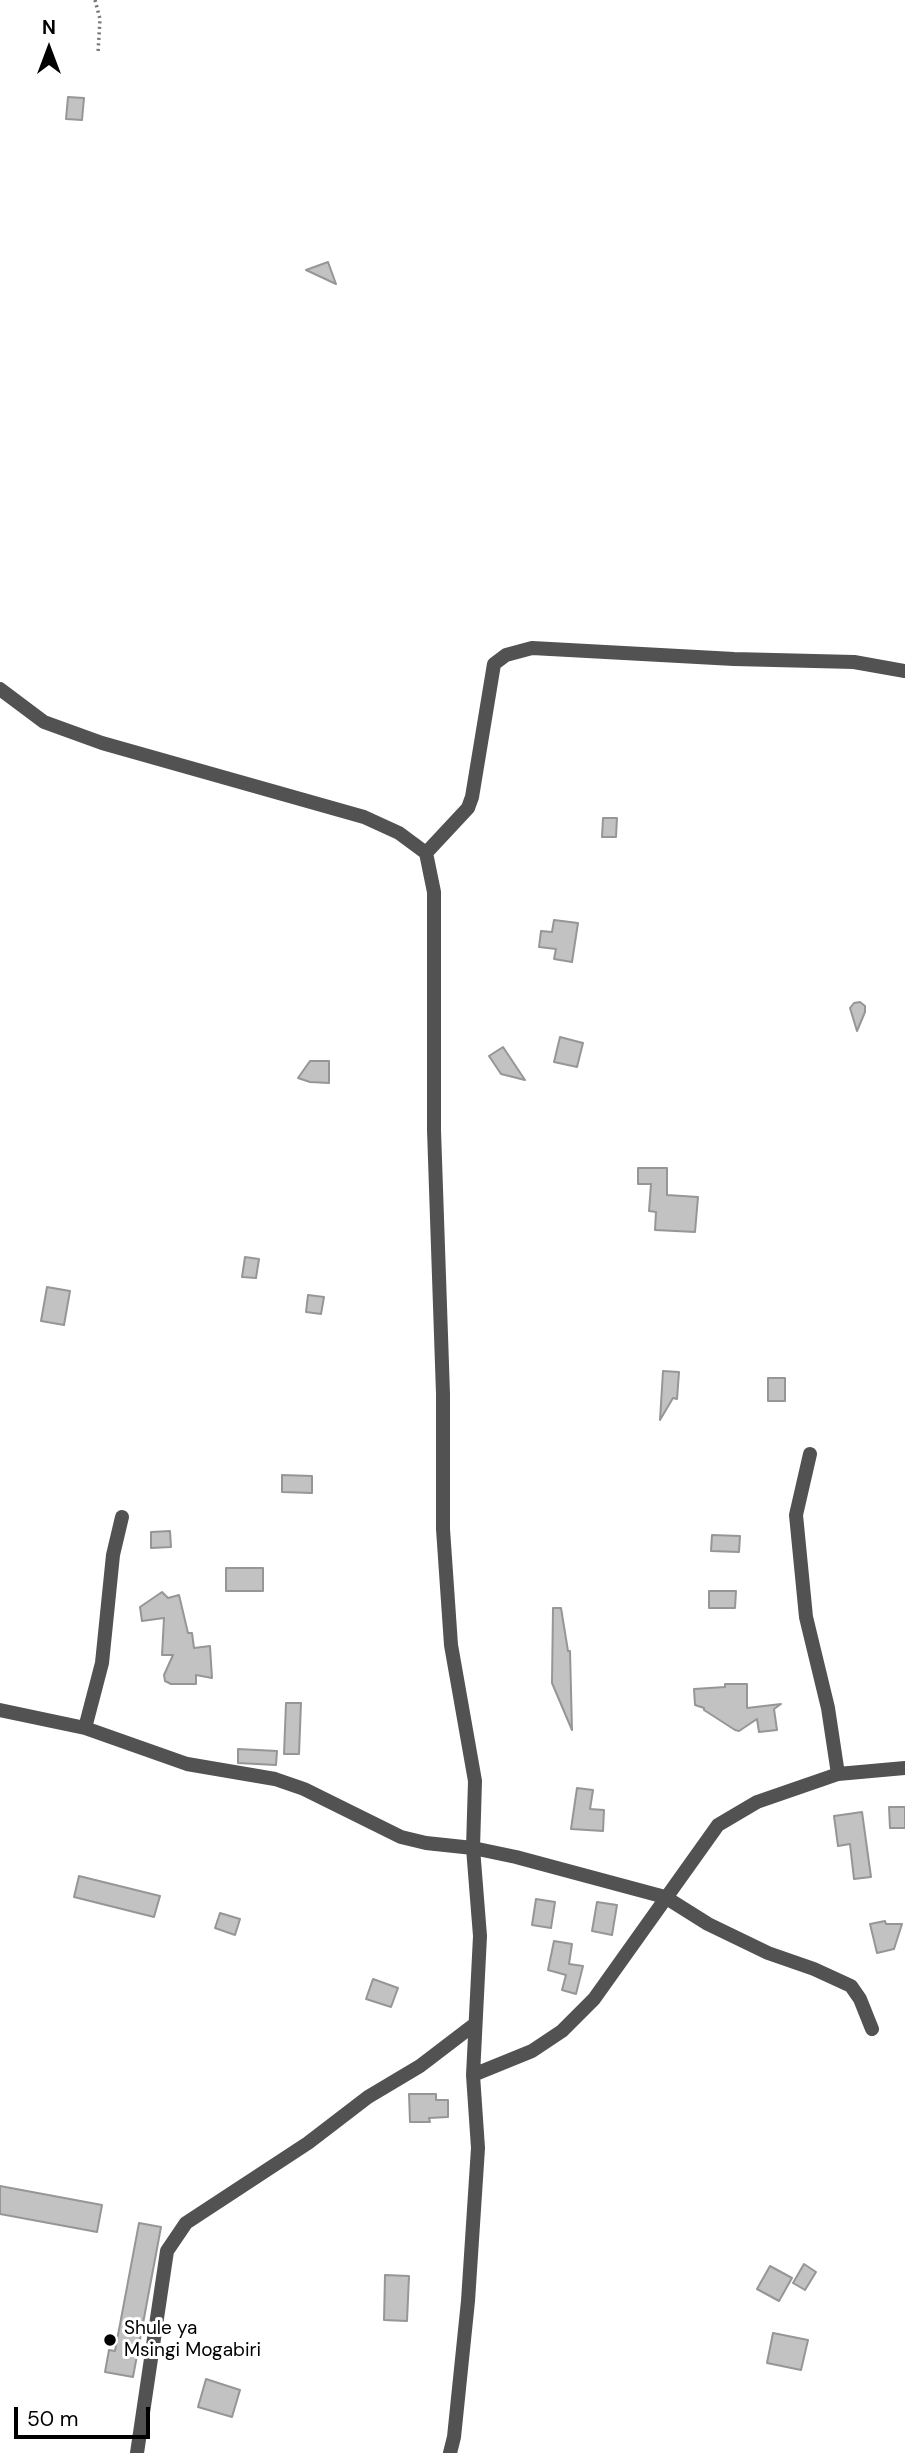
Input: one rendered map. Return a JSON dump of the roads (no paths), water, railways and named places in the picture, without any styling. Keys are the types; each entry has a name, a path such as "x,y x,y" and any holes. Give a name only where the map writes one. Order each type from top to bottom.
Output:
{"street":[{"path":"426,853 468,808 494,664 506,655 532,648 734,659 854,662 905,671"},
{"path":"0,689 44,722 102,743 363,817 399,834 426,853 434,892 434,1130 443,1394 443,1529 451,1645 475,1781 473,1848 480,1936 473,2075 478,2148 467,2314 450,2453"},
{"path":"810,1454 796,1515 806,1616 828,1708 838,1774"},
{"path":"85,1728 102,1663 113,1555 122,1517"},
{"path":"0,1710 85,1728 187,1764 275,1779 304,1789 401,1837 516,1857 665,1897 708,1924 768,1953 814,1969 851,1986 860,1999 872,2029"},
{"path":"473,2075 532,2051 562,2031 594,1999 718,1825 757,1801 838,1774 905,1768"},
{"path":"137,2453 167,2251 186,2223 308,2143 368,2097 420,2066 475,2024"}],"place":[{"name":"Shule ya Msingi Mogabiri","path":"110,2340"}]}
